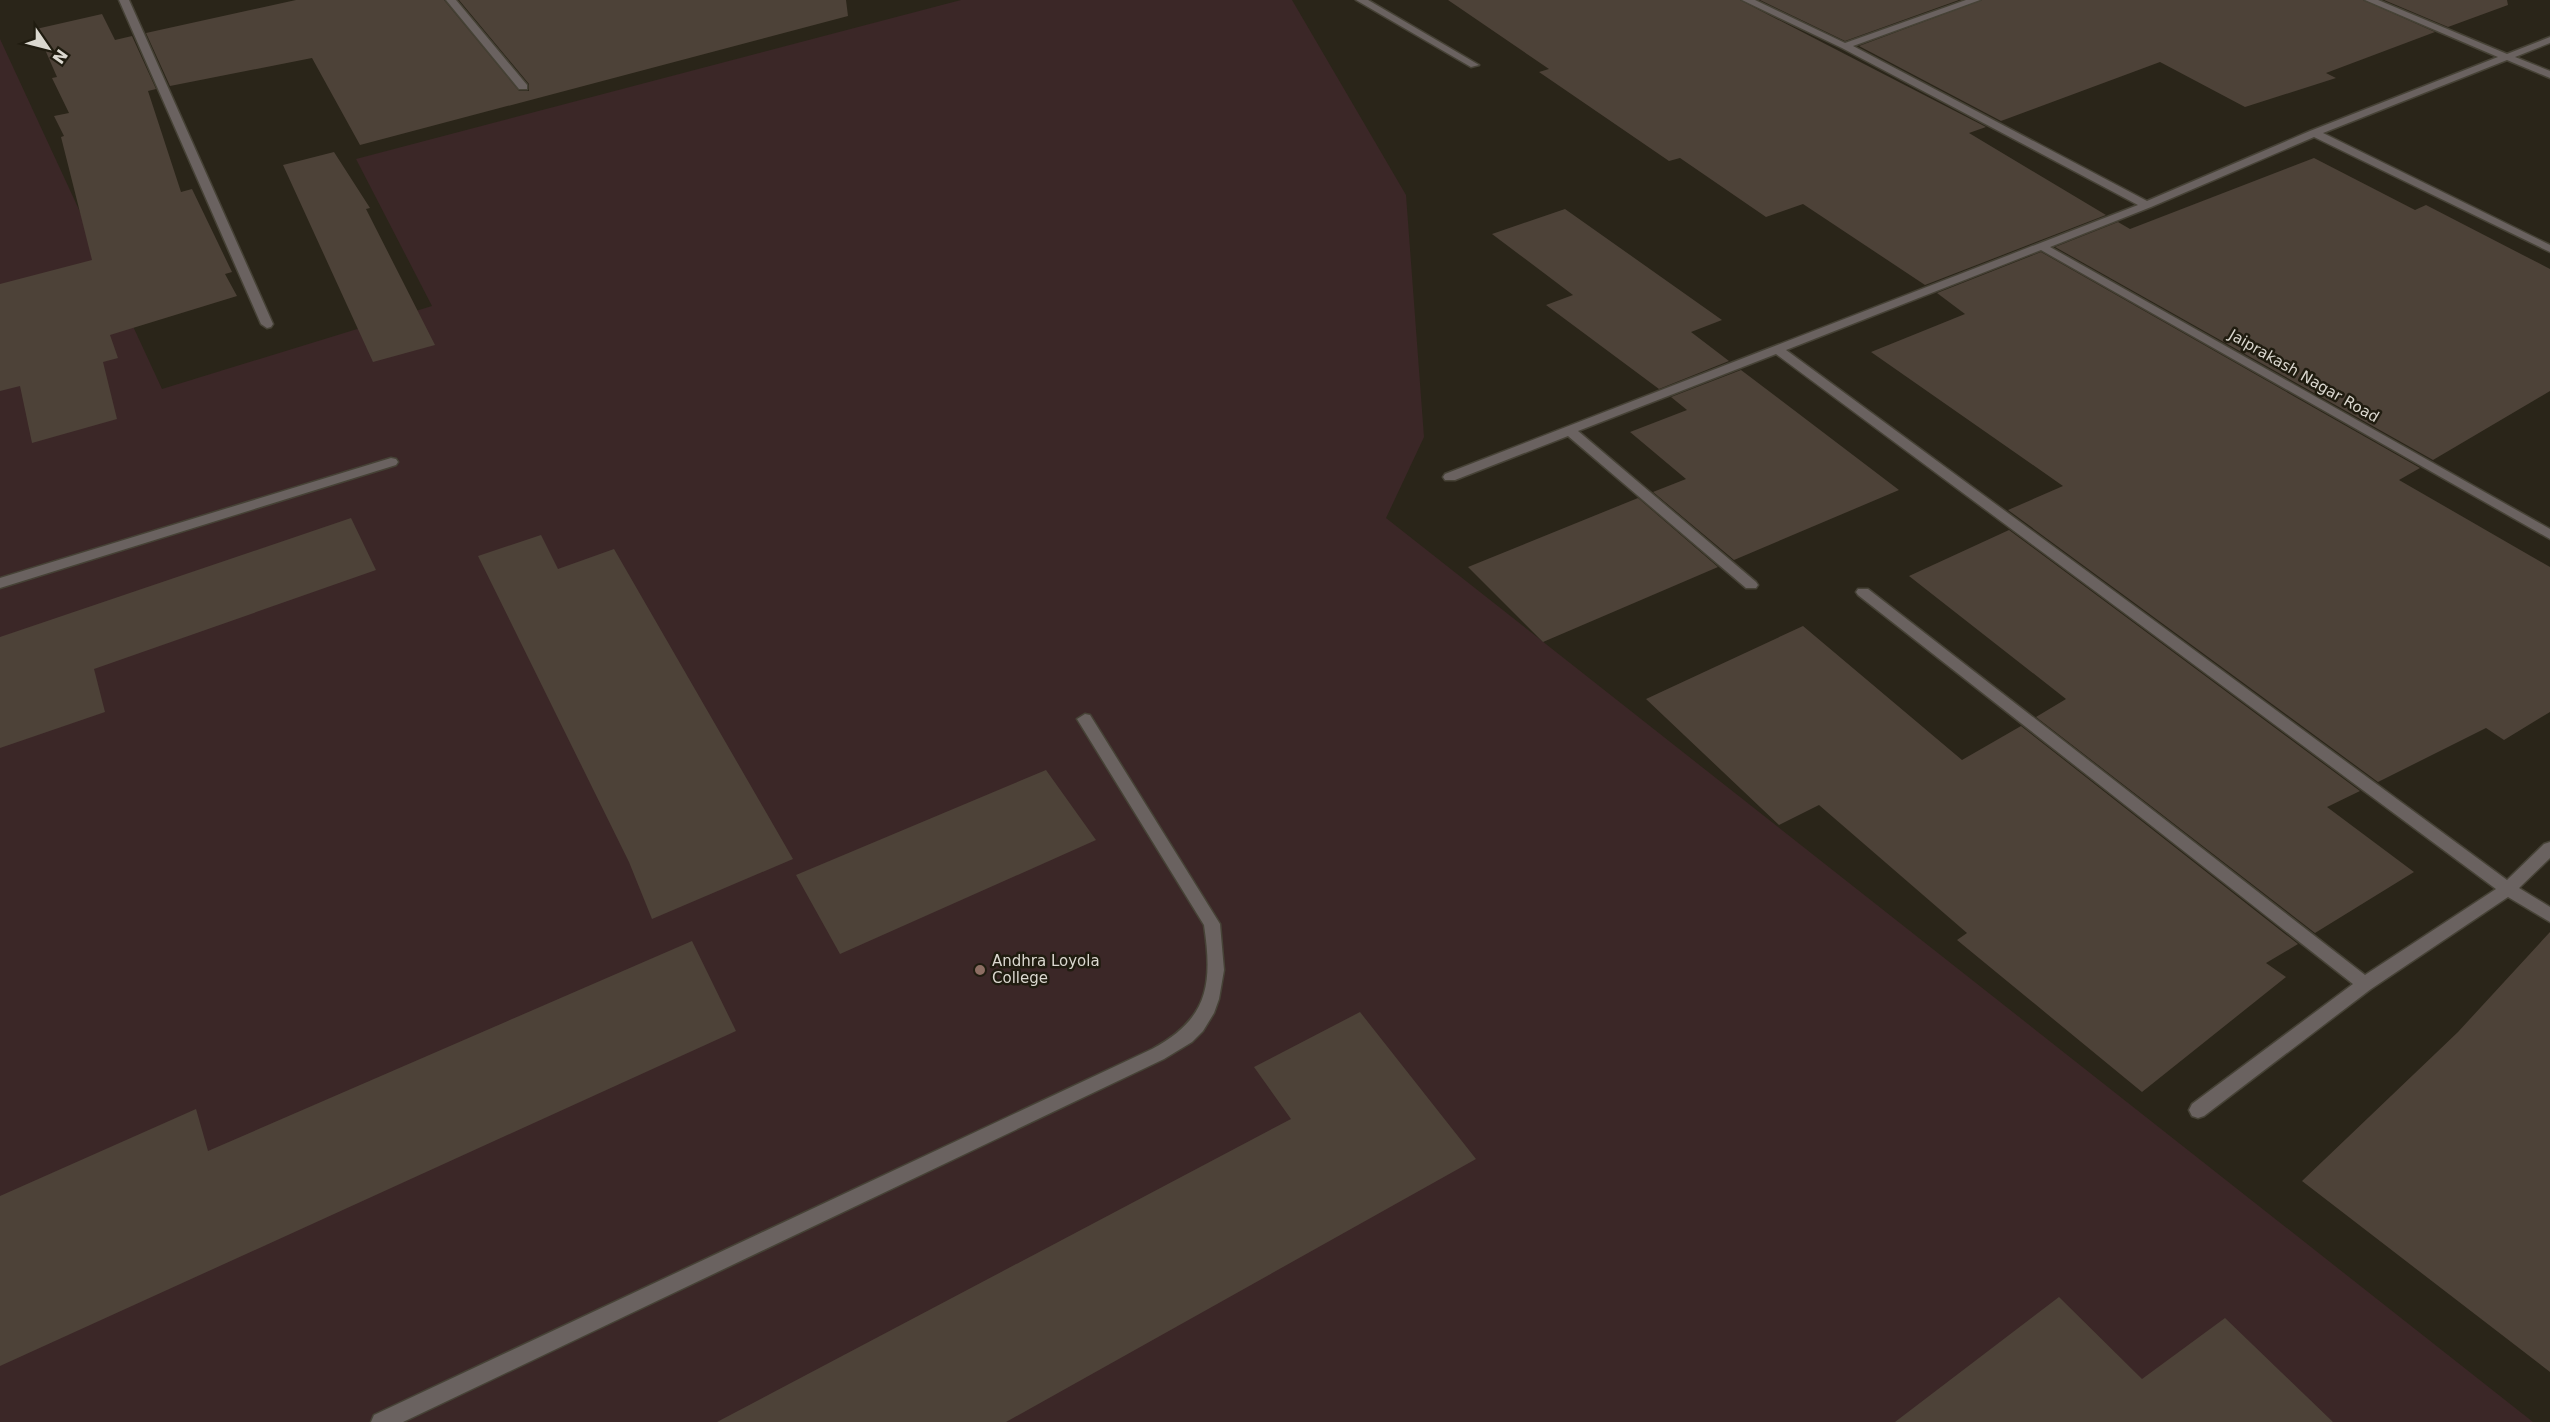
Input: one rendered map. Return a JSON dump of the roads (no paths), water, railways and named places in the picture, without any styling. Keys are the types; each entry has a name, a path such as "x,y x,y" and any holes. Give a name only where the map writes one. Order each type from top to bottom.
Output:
{"street":[{"path":"124,0 267,324"},
{"path":"451,0 524,87"},
{"path":"1361,0 1474,65"},
{"path":"1747,0 1845,46 2147,205"},
{"path":"1845,46 1975,0"},
{"path":"2370,0 2550,75"},
{"path":"1450,477 2147,205 2314,133 2550,40"},
{"path":"2314,133 2550,249"},
{"name":"Jaiprakash Nagar Road","path":"2041,246 2550,535"},
{"path":"1777,349 2508,889 2550,915"},
{"path":"1569,430 1751,585"},
{"path":"0,583 391,462"},
{"path":"1863,592 2365,984"},
{"path":"381,1422 1158,1054 1186,1038 1205,1015 1214,987 1218,955 1212,924 1085,719"},
{"path":"2198,1110 2365,984 2508,889 2550,848"}],"place":[{"name":"Andhra Loyola College","path":"980,970"}]}
